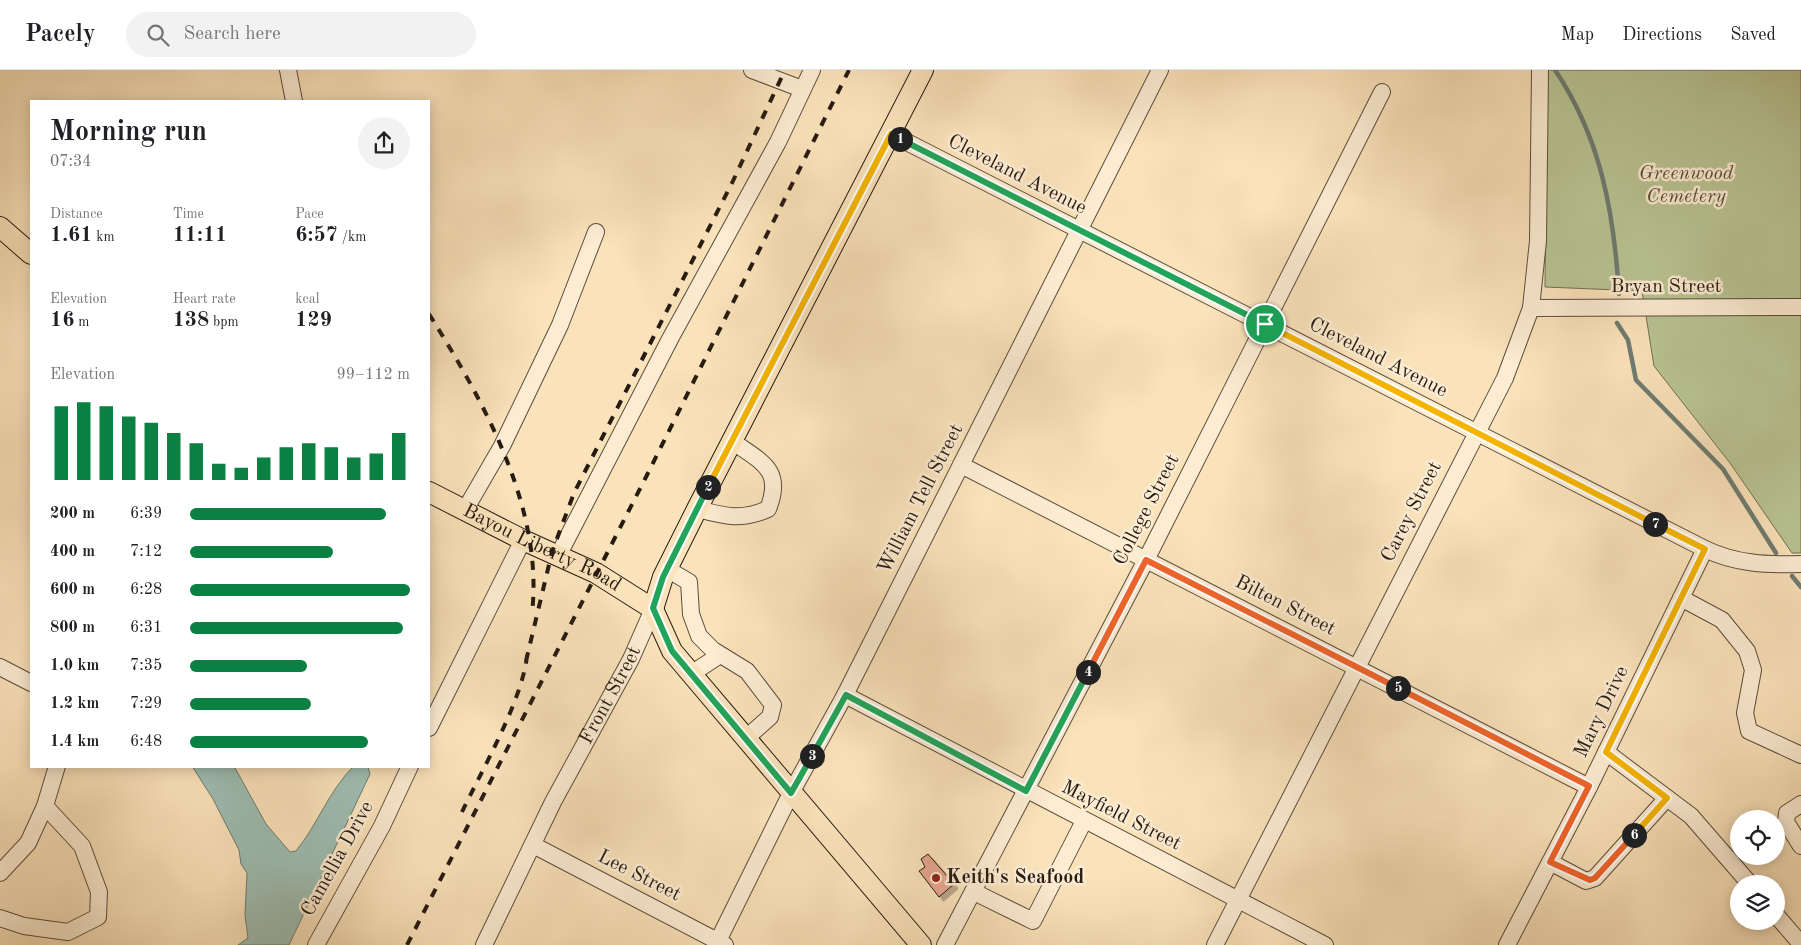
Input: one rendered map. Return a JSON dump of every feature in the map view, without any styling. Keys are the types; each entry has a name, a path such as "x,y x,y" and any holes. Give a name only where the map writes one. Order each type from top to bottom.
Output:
{"main road":[{"name":"Front Street","path":"653,608 667,569 697,509 923,70"},
{"path":"0,227 30,253"},
{"name":"Bayou Liberty Road","path":"430,492 523,540 596,573 653,608"},
{"path":"653,608 672,651 920,945"}],"street":[{"path":"288,70 294,100"},
{"path":"752,70 802,89"},
{"path":"558,556 670,339 778,142 812,70"},
{"name":"William Tell Street","path":"720,944 791,793 846,695 1160,70"},
{"name":"Carey Street","path":"1215,945 1505,378 1531,308 1538,241 1540,72"},
{"name":"College Street","path":"944,945 974,892 1146,560 1382,92"},
{"name":"Cleveland Avenue","path":"891,134 1705,549 1725,558 1754,564 1801,564"},
{"path":"465,510 502,446 560,325 596,232"},
{"name":"Bryan Street","path":"1531,308 1801,307"},
{"path":"697,509 728,518 754,515 768,509 774,493 774,479 764,465 732,441"},
{"name":"Bilten Street","path":"962,465 1589,786"},
{"path":"430,726 523,540"},
{"name":"Mary Drive","path":"1511,943 1705,549"},
{"path":"667,569 688,580 688,599 694,625 699,636 720,655 747,671 773,706 770,717 745,738"},
{"path":"1681,598 1722,620 1748,651 1753,670 1745,713 1749,731 1801,754"},
{"name":"Front Street","path":"484,945 553,802 630,659 653,608"},
{"path":"691,674 720,655"},
{"path":"0,667 30,682"},
{"name":"Mayfield Street","path":"846,695 1026,791 1325,945"},
{"path":"1606,752 1691,816 1742,875"},
{"path":"0,873 28,843 45,806 56,768"},
{"name":"Camellia Drive","path":"316,945 382,826 409,768"},
{"path":"1550,862 1586,880 1595,878 1667,798"},
{"path":"1801,804 1787,813 1786,822 1801,846"},
{"path":"0,918 24,926 68,932 98,918 98,892 82,846 45,806"},
{"path":"974,892 1033,921 1084,821"},
{"name":"Lee Street","path":"533,846 720,944"},
{"path":"1785,925 1801,944"}],"green space":[{"name":"Greenwood Cemetery","path":"1547,70 1801,70 1801,553 1792,553 1730,463 1654,366 1642,291 1545,287"}],"water":[{"path":"193,768 235,768 266,824 290,852 296,851 345,775 352,768 368,768 370,774 289,945 238,945 248,938 245,915 247,873 241,864 239,850 213,799"}],"building":[{"name":"Keith's Seafood","path":"928,854 954,884 939,897 919,871 925,867 921,859"}],"waterway":[{"path":"1555,70 1584,122 1594,149 1609,205 1619,294"},
{"path":"1617,323 1628,340 1636,380 1723,469 1776,553"},
{"path":"1792,576 1801,587"}],"railway":[{"path":"526,661 552,552 574,493 732,183 785,70"},
{"path":"407,945 647,475 849,70"},
{"path":"430,316 470,382 505,456 519,495 529,534 533,574 532,613"},
{"path":"462,812 510,714 524,674 527,656"}],"place":[{"name":"Keith's Seafood","path":"936,878"}],"route":[{"path":"891,134 1265,324 1705,549 1606,752 1667,798 1595,878 1586,880 1550,862 1589,786 1146,560 1026,791 846,695 791,793 672,651 663,635 653,608 663,577 710,482 891,134"}]}
